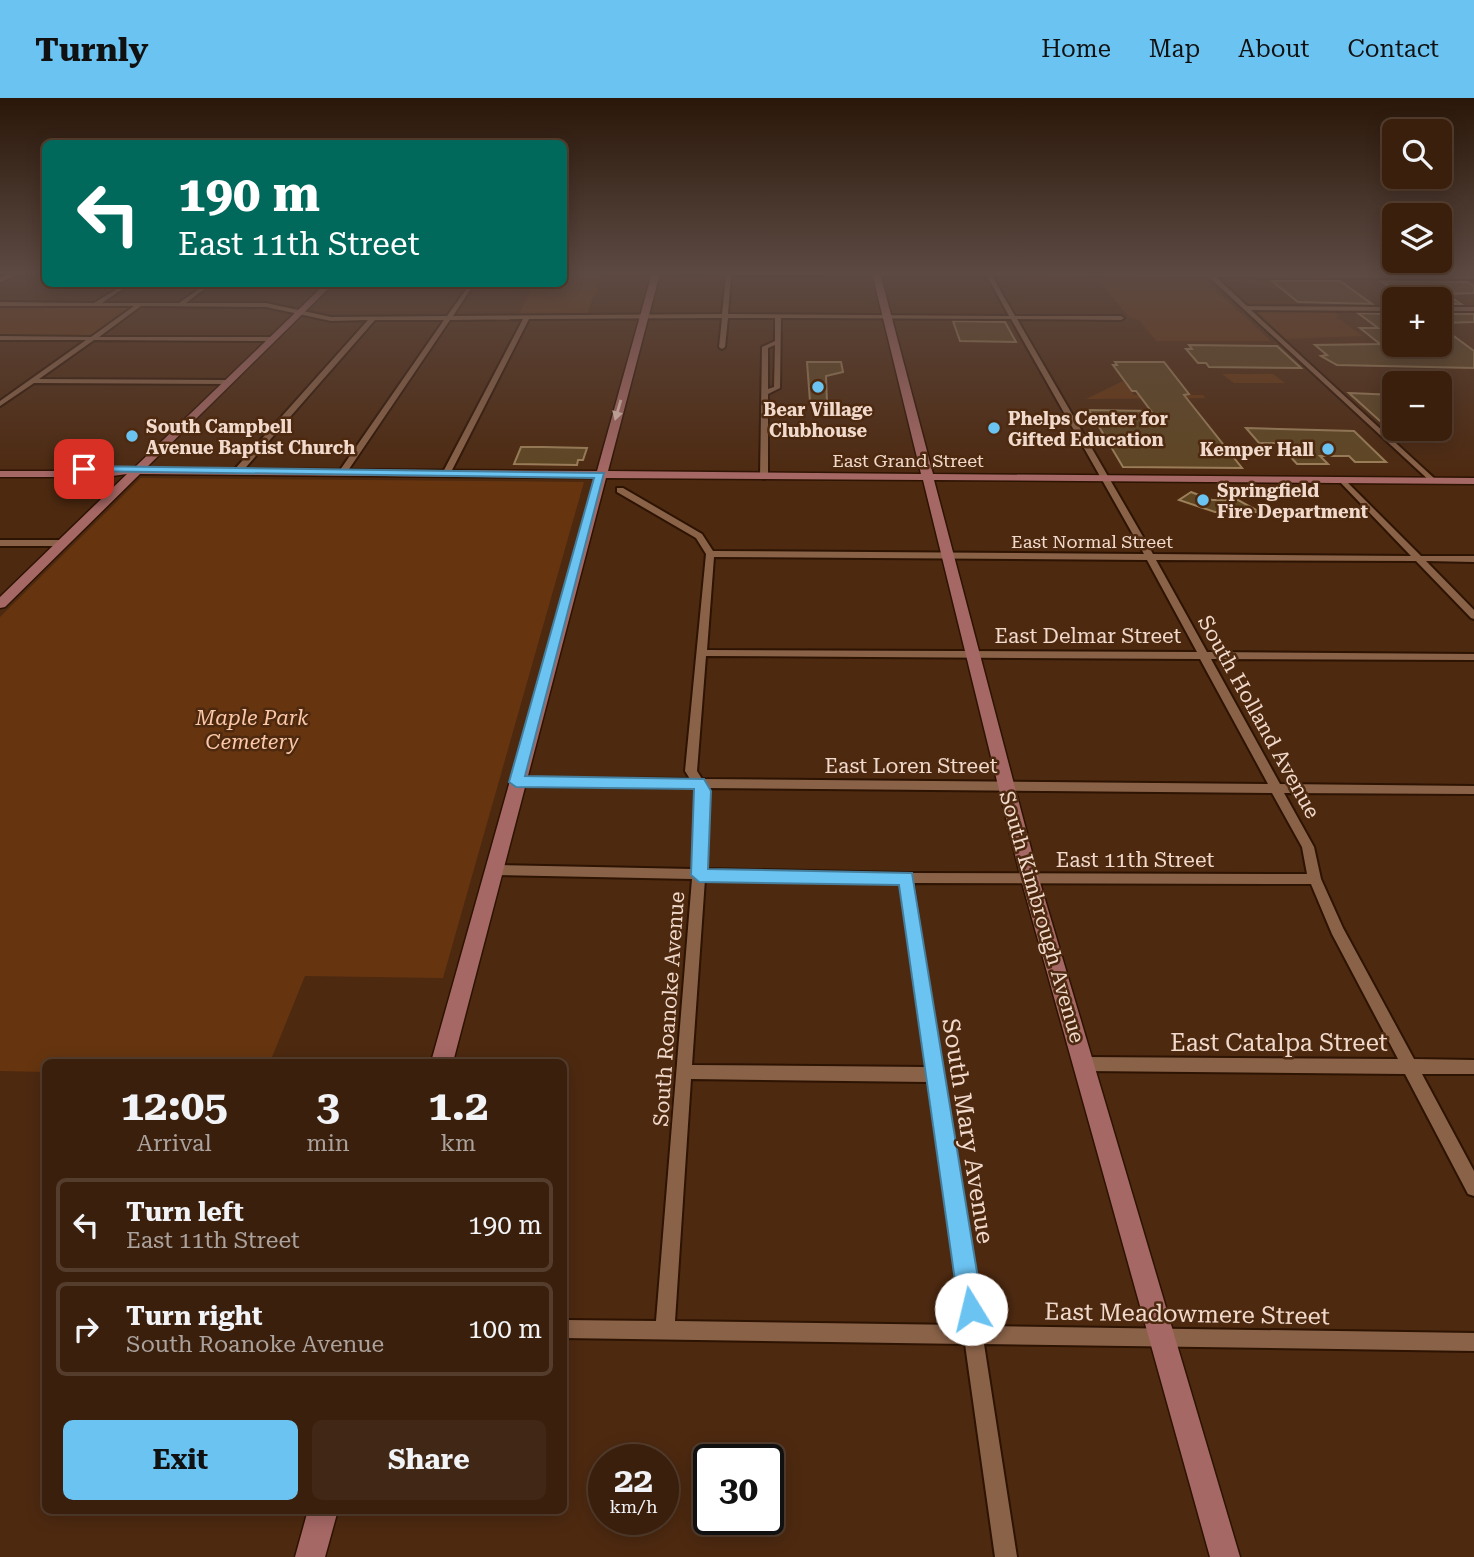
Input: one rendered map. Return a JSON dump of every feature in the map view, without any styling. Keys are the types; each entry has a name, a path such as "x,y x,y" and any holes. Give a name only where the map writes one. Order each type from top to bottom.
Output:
{"main road":[{"path":"0,604 110,497 129,471 269,341"},
{"path":"443,1059 637,341"},
{"name":"South Kimbrough Avenue","path":"893,341 1004,786 1226,1557"},
{"path":"0,471 129,471"},
{"path":"0,471 107,480 111,484 110,497"},
{"path":"58,474 129,471"},
{"name":"East Grand Street","path":"129,471 1474,481"},
{"path":"310,1557 322,1514"}],"street":[{"path":"0,404 88,341"},
{"path":"237,472 353,341"},
{"path":"342,473 433,341"},
{"path":"446,474 515,341"},
{"path":"722,341 722,346"},
{"name":"South Holland Avenue","path":"1028,341 1150,557 1308,846 1315,879 1337,930 1474,1188"},
{"path":"1282,341 1432,481"},
{"path":"764,477 765,347 779,342 777,388 766,392"},
{"path":"32,382 227,382"},
{"path":"1343,480 1474,617"},
{"path":"620,490 699,536 710,554"},
{"path":"0,543 62,543"},
{"name":"East Normal Street","path":"710,554 1474,559"},
{"name":"South Roanoke Avenue","path":"665,1331 699,875 703,791 691,771 710,554"},
{"name":"East Delmar Street","path":"702,653 1474,657"},
{"name":"East Loren Street","path":"516,782 1474,790"},
{"name":"East 11th Street","path":"494,870 906,878 1315,879"},
{"name":"South Mary Avenue","path":"906,878 1006,1557"},
{"name":"East Catalpa Street","path":"1084,1064 1474,1067"},
{"path":"685,1072 935,1075"},
{"name":"East Meadowmere Street","path":"567,1329 1474,1342"}],"green space":[{"path":"1222,374 1273,374 1285,383 1234,383"},
{"path":"1123,381 1134,395 1203,395 1205,398 1086,399"},
{"name":"Maple Park Cemetery","path":"141,478 584,482 443,978 305,976 271,1059 42,1059 42,1072 0,1071 0,617"}],"building":[{"path":"1376,341 1382,341 1382,357 1452,357 1452,341 1461,341 1474,351 1474,368 1337,365 1321,356 1327,355 1315,345 1380,344"},
{"path":"1189,345 1277,346 1301,368 1209,367 1206,363 1198,363 1186,349 1192,349"},
{"name":"Bear Village Clubhouse","path":"807,362 841,362 843,372 826,376 827,403 810,401"},
{"path":"1115,362 1164,362 1189,394 1184,395 1242,468 1123,467 1089,410 1151,411 1136,391 1132,391 1113,365 1117,365"},
{"path":"1349,393 1382,394 1380,421"},
{"name":"Kemper Hall","path":"1246,428 1354,431 1386,462 1355,462 1349,456 1320,456 1328,464 1297,464 1278,443 1259,443"},
{"path":"521,447 587,448 583,460 578,460 577,465 514,464"},
{"name":"Springfield Fire Department","path":"1191,492 1212,500 1238,500 1260,512 1215,512 1179,500"}],"place":[{"name":"Bear Village Clubhouse","path":"818,387"},
{"name":"Phelps Center for Gifted Education","path":"994,428"},
{"name":"South Campbell Avenue Baptist Church","path":"132,436"},
{"name":"Kemper Hall","path":"1328,449"},
{"name":"Springfield Fire Department","path":"1203,500"}],"route":[{"path":"84,469 600,475 516,782 698,783 703,791 699,875 906,878 971,1309"}]}
